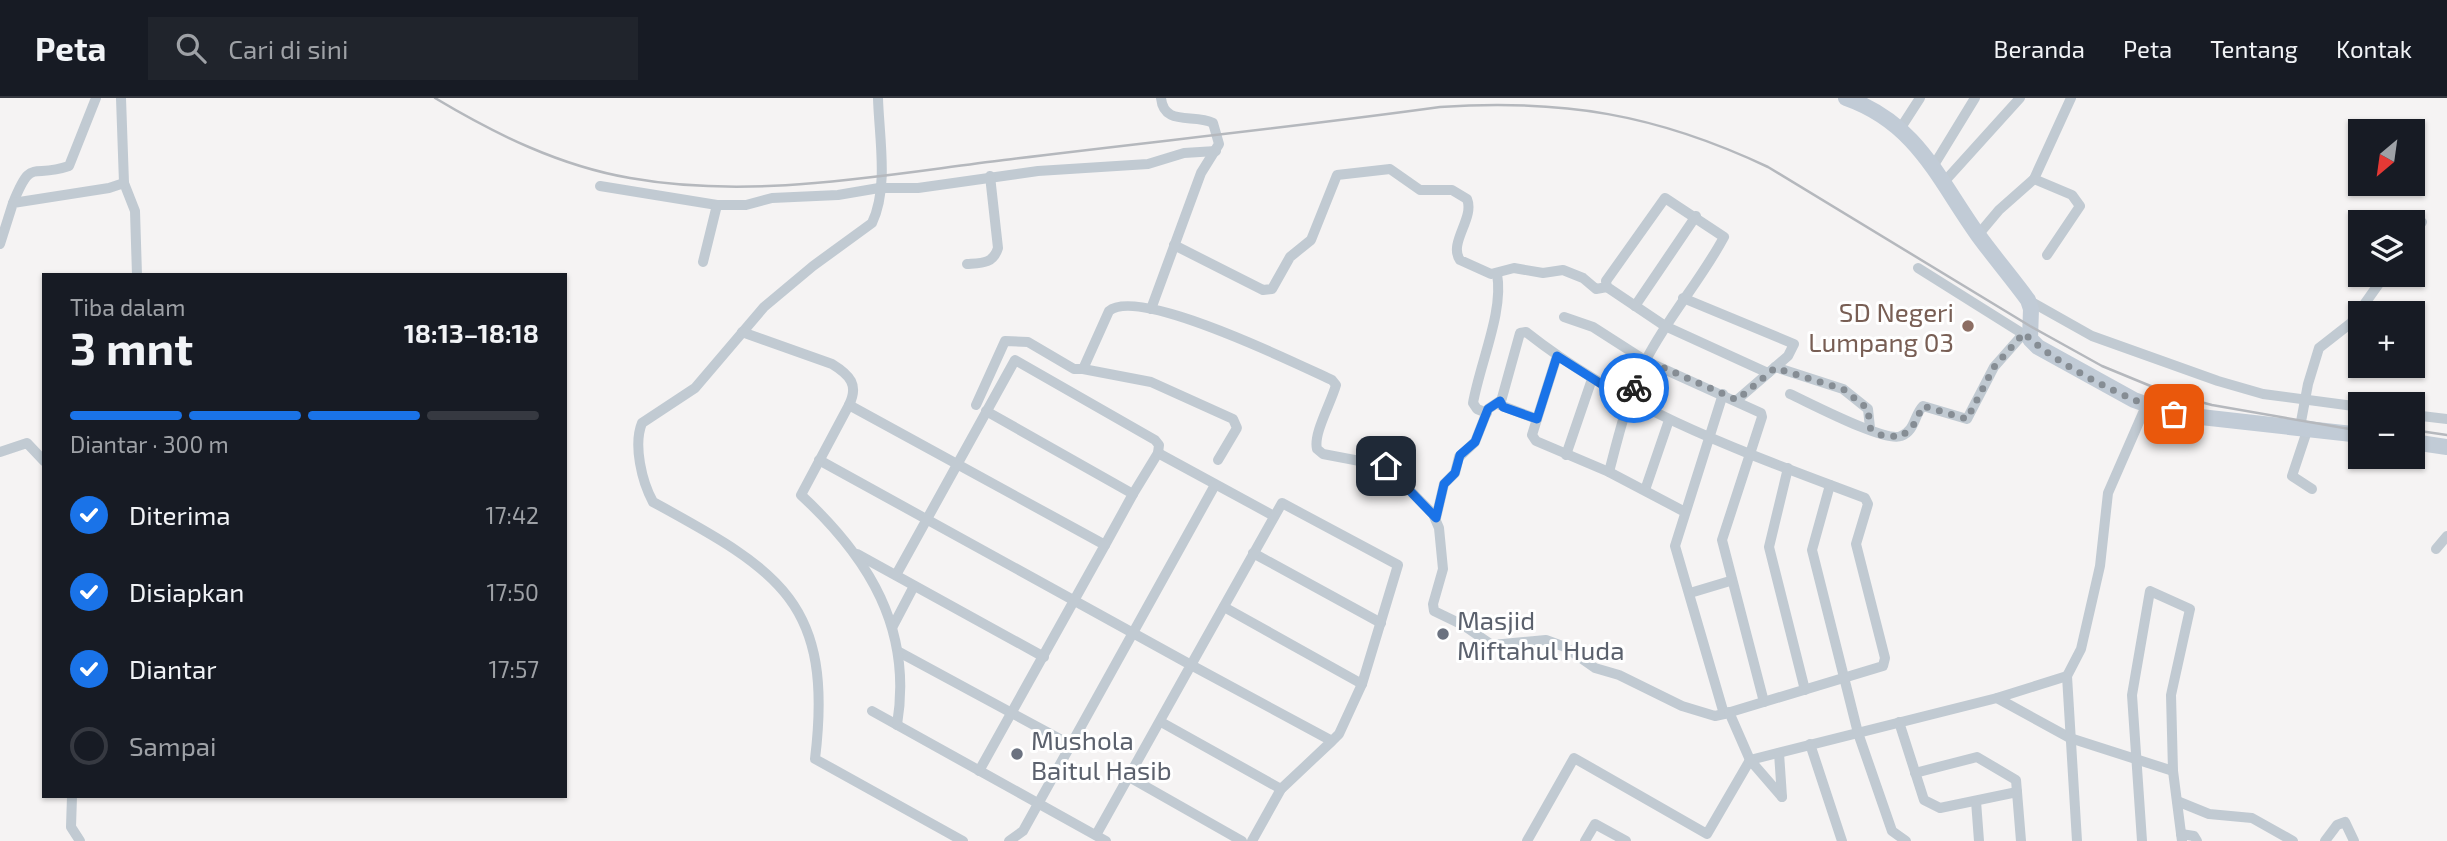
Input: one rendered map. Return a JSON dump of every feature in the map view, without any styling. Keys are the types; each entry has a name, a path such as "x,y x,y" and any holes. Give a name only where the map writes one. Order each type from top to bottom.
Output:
{"main road":[{"path":"1846,98 1864,106 1900,130 1934,165 1978,234 2028,300 2031,309 2027,336 2038,347 2147,406 2191,417 2348,433"},
{"path":"2425,444 2447,447"}],"street":[{"path":"0,244 13,203 29,172 69,166 96,98"},
{"path":"121,98 124,183 135,211 137,273"},
{"path":"878,98 879,188 876,214 872,223 813,266 764,307 695,388 642,423 639,450 647,490 653,502 761,566 790,597 807,626 817,663 820,704 815,759 963,841"},
{"path":"1151,309 1201,173 1216,151 1219,141 1213,123 1171,116 1163,110 1161,98"},
{"path":"1900,130 1920,98"},
{"path":"1934,165 1975,98"},
{"path":"1944,182 2020,98"},
{"path":"1978,234 1999,210 2034,179 2071,98"},
{"path":"600,186 717,205 746,205 772,198 838,195 879,188 918,188 990,176 1149,164 1184,153 1216,151"},
{"path":"1174,245 1263,290 1272,289 1290,257 1311,240 1337,175 1390,169 1420,190 1452,190 1463,195 1470,208 1457,257 1486,273 1497,274 1514,268 1543,273 1558,269 1583,278 1595,289 1607,286 1665,326 1772,370 1843,389 1868,409 1870,428"},
{"path":"967,264 988,262 999,248 990,176"},
{"path":"2034,179 2072,195 2080,206 2047,255"},
{"path":"13,203 109,188 124,183"},
{"path":"1607,286 1606,281 1664,199 1667,198 1696,216 1724,237 1665,326 1646,360 1628,401 1609,472"},
{"path":"703,262 717,205"},
{"path":"1635,306 1696,216"},
{"path":"1790,394 1851,424 1870,428 1881,435 1900,437 1912,428 1919,410 1927,405 1967,419 1994,367 2027,336 1919,268"},
{"path":"1487,413 1477,409 1473,403 1486,345 1497,314 1497,274"},
{"path":"2312,489 2292,476 2304,427 2305,400 2319,348 2351,323 2376,287"},
{"path":"1683,298 1791,342 1794,348 1737,400"},
{"path":"2028,300 2073,328 2118,346 2263,394 2348,406"},
{"path":"1083,369 1112,308 1151,309 1226,331 1332,380 1336,385 1329,410 1315,436 1317,449 1323,454 1390,468 1436,518"},
{"path":"1564,317 1592,327 1646,360 1758,410 1762,417 1722,540 1730,581 1763,702"},
{"path":"742,332 832,364 845,372 853,383 855,393 801,495 830,522 856,554 893,625 902,677 897,725"},
{"path":"1520,332 1526,332 1557,356 1628,401 1708,438 1868,501 1856,544 1885,662 1883,666 1714,716 1682,706 1623,676 1595,668 1565,647 1546,640 1492,645 1463,625 1434,611 1433,604 1444,569 1436,518 1445,482 1455,473 1460,455 1475,442 1487,413 1500,401 1520,332"},
{"path":"896,575 957,463 981,408 1005,341 1028,342 1074,369 1151,382 1233,419 1237,428 1218,460"},
{"path":"1557,356 1533,439 1609,472 1685,512"},
{"path":"979,771 1158,453 1159,445 1156,440 1017,360 1013,361 981,408"},
{"path":"1566,455 1592,379"},
{"path":"1723,394 1675,546 1726,713 1750,760 1782,797 1779,753"},
{"path":"1500,401 1503,407 1537,419"},
{"path":"849,405 1105,545"},
{"path":"2077,841 2067,676 2081,649 2100,566 2108,493 2147,406"},
{"path":"981,408 1133,494"},
{"path":"2425,416 2447,419"},
{"path":"1645,490 1669,420"},
{"path":"0,452 27,443 42,459"},
{"path":"1158,453 1274,516"},
{"path":"819,460 1332,741"},
{"path":"1788,468 1769,547 1805,690"},
{"path":"1009,841 1023,836 1069,744 1215,485"},
{"path":"1830,485 1812,550 1857,733 1892,831 1906,841"},
{"path":"872,711 1101,838 1129,777 1279,506 1287,503 1398,565 1362,684 1332,741 1282,789 1252,841"},
{"path":"2436,549 2447,536"},
{"path":"1253,553 1381,623"},
{"path":"856,554 1044,657"},
{"path":"1690,593 1730,581"},
{"path":"893,625 914,586"},
{"path":"2142,841 2132,688 2150,591 2190,609 2171,695 2174,771 2182,837 2194,836 2197,841"},
{"path":"1223,607 1362,684"},
{"path":"899,652 1069,744"},
{"path":"1527,841 1574,758 1707,834 1750,760 1997,698 2067,676"},
{"path":"1997,698 2070,738 2174,771"},
{"path":"1161,722 1282,789"},
{"path":"1899,722 1924,800 1935,807 2017,792"},
{"path":"1810,744 1842,841"},
{"path":"1915,773 1977,757 2016,780 2021,841"},
{"path":"1129,777 1242,841"},
{"path":"72,798 71,827 80,841"},
{"path":"1976,801 1979,841"},
{"path":"2177,801 2209,814 2252,818 2293,841"},
{"path":"2325,841 2337,825 2344,822 2354,841"},
{"path":"1586,841 1595,824 1626,841"}],"railway":[{"path":"435,98 505,136 578,166 630,178 723,187 864,178 1440,107 1527,106 1608,114 1687,134 1768,167 2030,326 2102,366 2170,394 2212,405 2348,429"},
{"path":"2425,432 2447,435"}],"way so far":[{"path":"1634,388 1646,360 1737,400 1775,368 1816,378 1843,389 1864,403 1870,416 1870,428 1891,438 1900,437 1912,428 1923,406 1967,419 1994,367 2024,333 2038,347 2134,400 2174,414"}],"place":[{"name":"SD Negeri Lumpang 03","path":"1968,326"},
{"name":"Masjid Miftahul Huda","path":"1443,634"},
{"name":"Mushola Baitul Hasib","path":"1017,754"}],"route":[{"path":"1386,466 1436,518 1444,484 1455,473 1460,455 1475,442 1488,409 1500,401 1503,407 1537,419 1557,356 1628,401 1634,388"}]}
